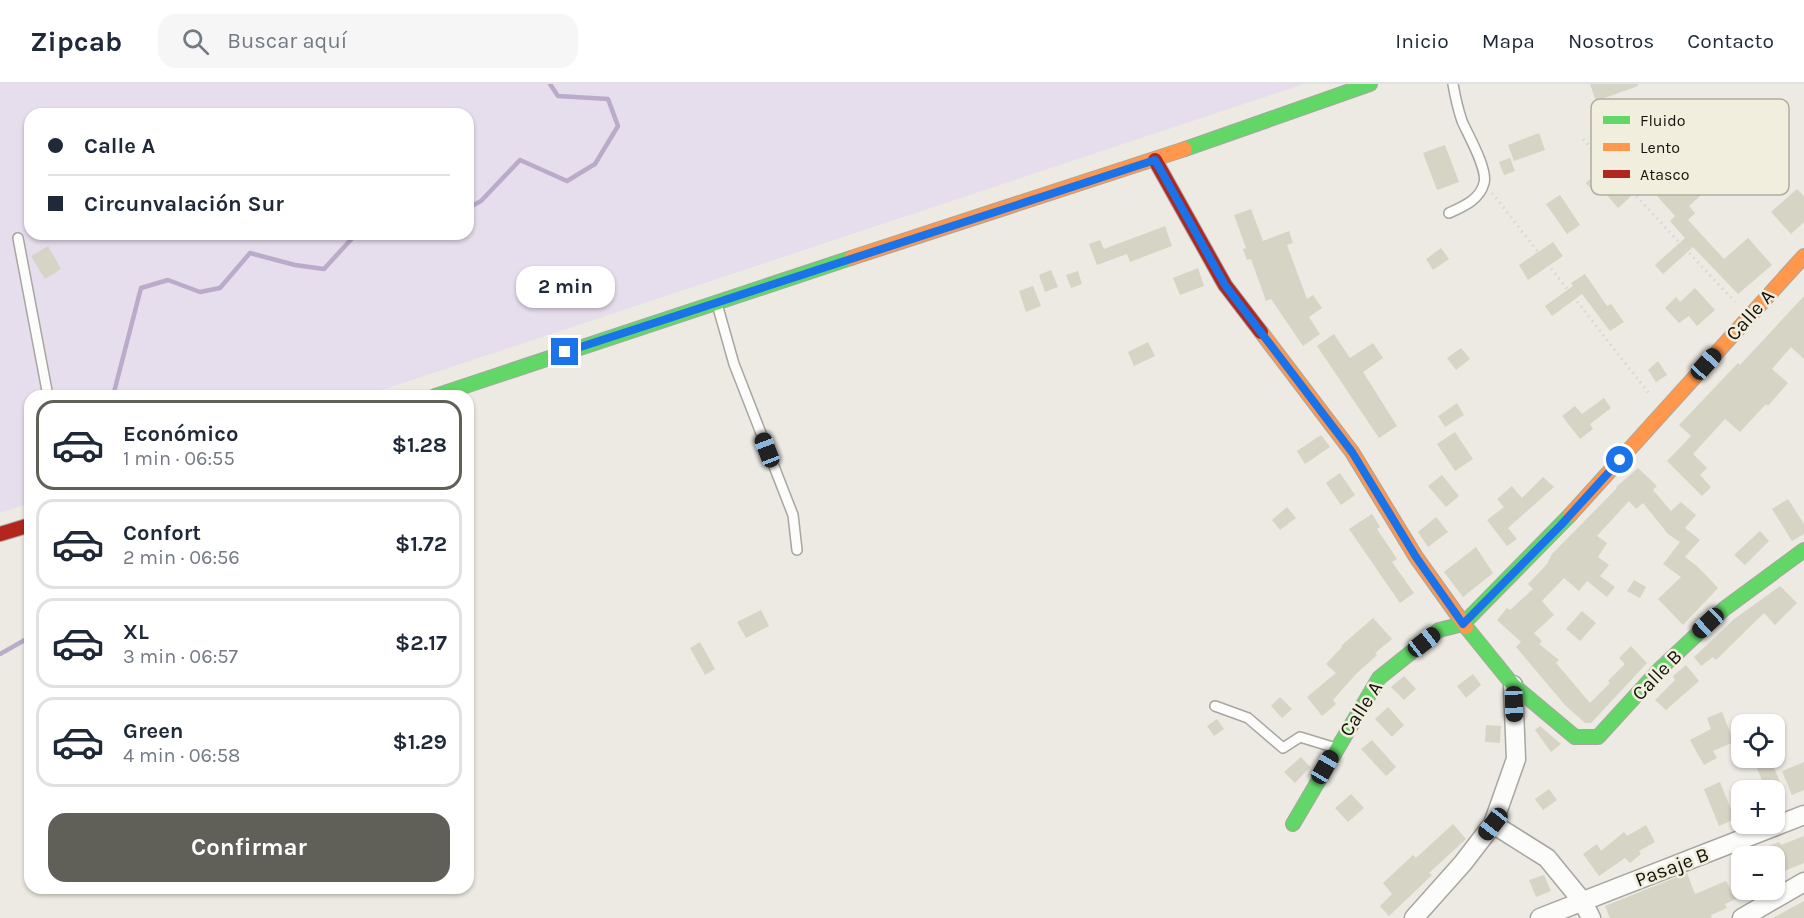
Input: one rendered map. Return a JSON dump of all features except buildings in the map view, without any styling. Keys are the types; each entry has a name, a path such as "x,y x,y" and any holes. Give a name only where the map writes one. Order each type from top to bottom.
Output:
{"street":[{"path":"453,390 1155,160 1370,84"},
{"path":"1155,160 1225,285 1352,452 1416,557 1463,624 1513,685 1516,759 1493,824 1463,863 1414,918"},
{"name":"Calle A","path":"1293,824 1379,678 1439,630 1463,624 1561,525 1804,256"},
{"path":"0,534 24,527"},
{"name":"Calle B","path":"1513,685 1575,737 1598,736 1661,668 1724,609 1804,550"},
{"name":"Pasaje B","path":"1540,918 1587,910 1804,815"},
{"path":"1493,824 1546,858 1587,910"},
{"path":"1742,918 1804,882"}],"lane":[{"path":"1449,213 1467,205 1477,196 1484,183 1483,171 1461,118 1453,84"},
{"path":"18,238 47,390"},
{"path":"717,302 734,364 793,515 797,550"},
{"path":"1215,706 1248,718 1283,748 1300,737 1336,748"}],"path":[{"path":"1583,139 1591,148"},
{"path":"1484,183 1664,411"},
{"path":"1636,195 1749,316"}],"shaded area":[{"path":"0,84 1304,84 382,390 24,390 24,505 0,513"}],"waterway":[{"path":"474,205 481,201 520,160 567,181 595,164 618,126 608,99 558,96 550,84"},
{"path":"115,390 141,288 168,280 200,292 220,288 250,253 295,265 324,269 351,240"},
{"path":"0,654 24,640"}],"traffic: fast":[{"path":"1185,149 1370,84"},
{"path":"453,390 851,258"},
{"path":"1293,824 1379,678 1439,630 1463,624 1570,515"},
{"path":"1466,627 1513,685 1575,737 1598,737 1661,668 1724,609 1804,550"}],"traffic: slow":[{"path":"851,258 1185,149"},
{"path":"1570,515 1804,256"},
{"path":"1261,332 1352,452 1416,557 1466,627"}],"traffic: jam":[{"path":"1155,160 1225,285 1261,332"},
{"path":"0,534 24,527"}],"route":[{"path":"565,352 1155,160 1225,285 1352,452 1416,557 1463,624 1561,525 1620,460"}]}
